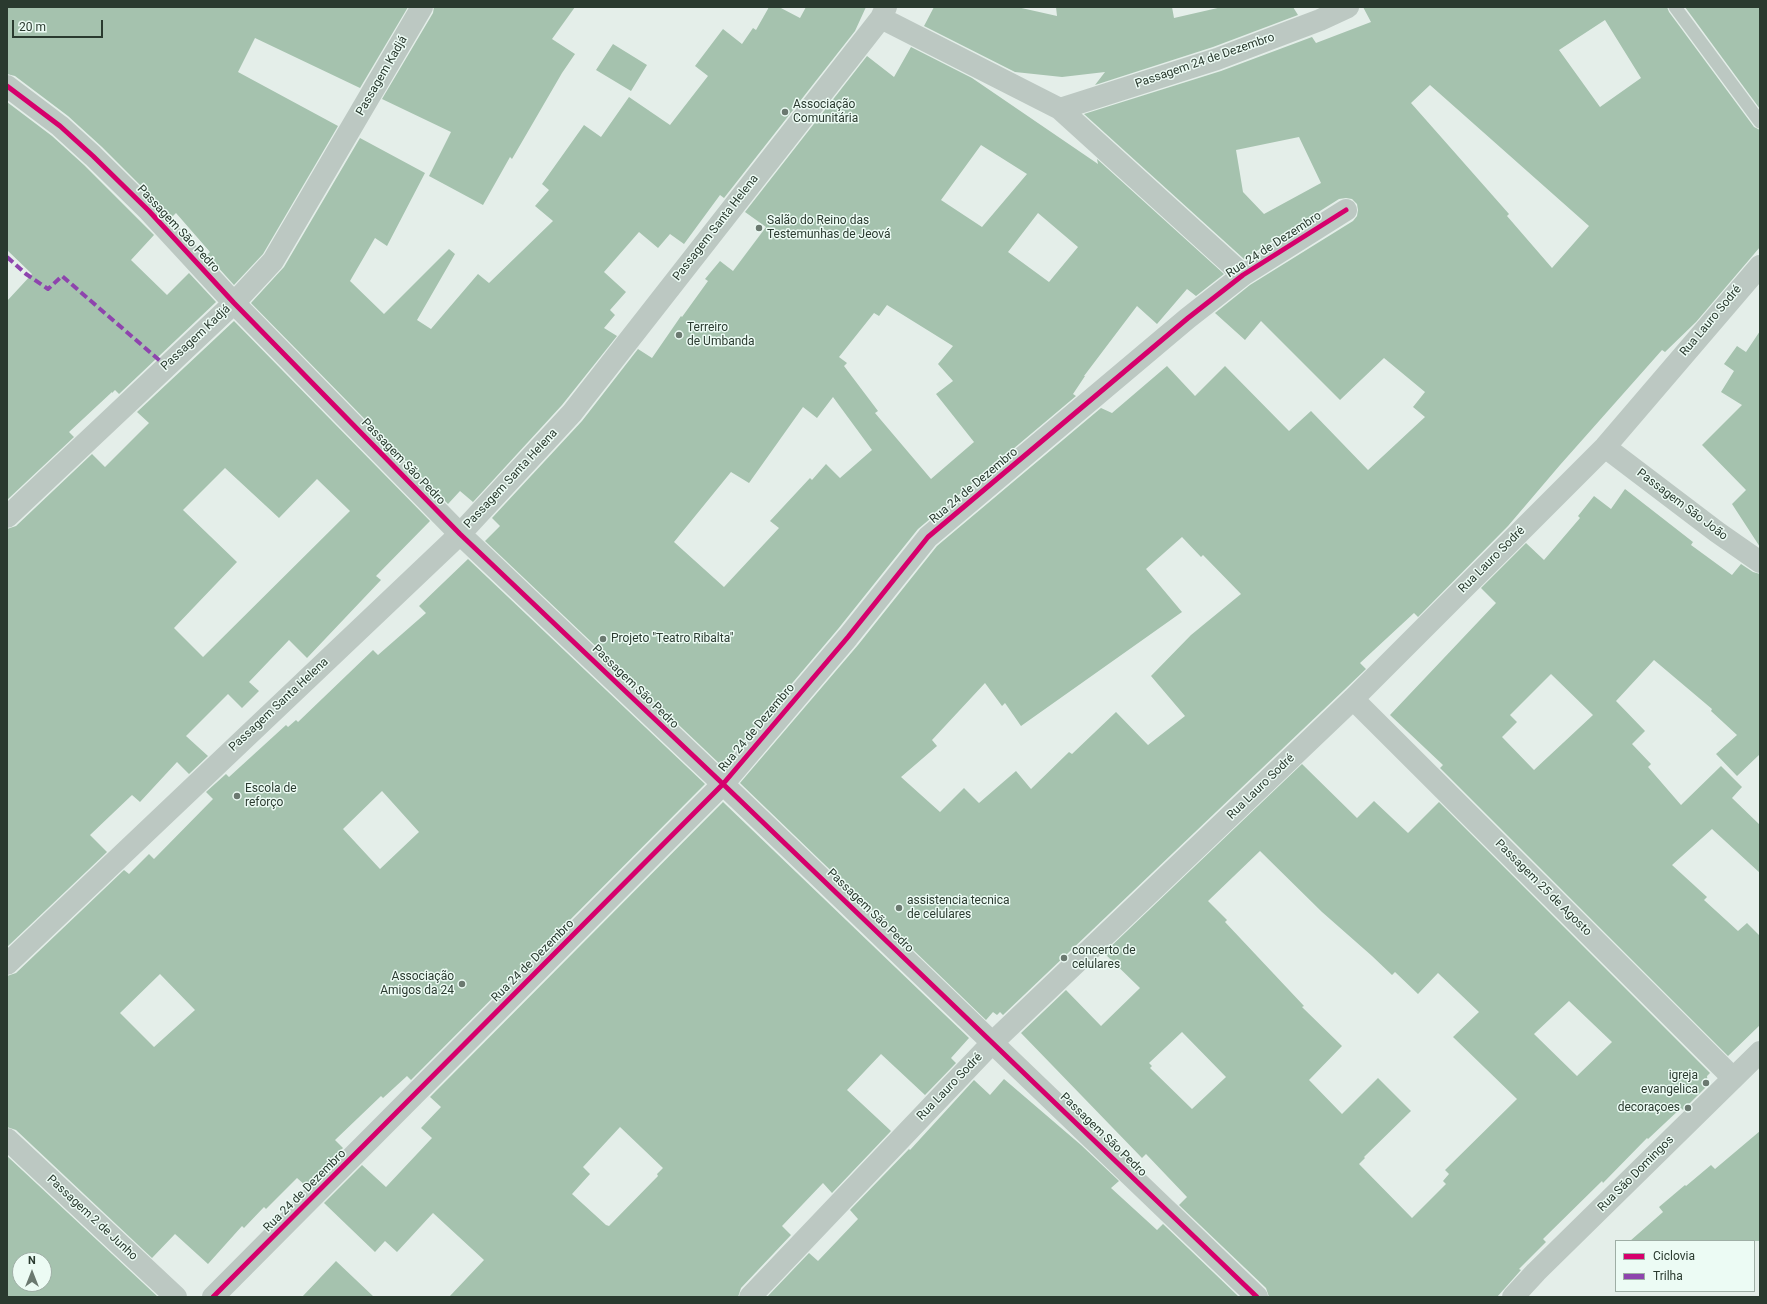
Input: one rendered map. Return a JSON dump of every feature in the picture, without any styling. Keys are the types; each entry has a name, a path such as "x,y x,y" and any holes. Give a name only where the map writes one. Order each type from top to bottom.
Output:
{"street":[{"name":"Passagem Kadjá","path":"7,517 234,302 273,261 422,7"},
{"name":"Passagem 24 de Dezembro","path":"1060,109 1216,59 1320,20 1348,7"},
{"path":"884,13 1060,109 1243,275"},
{"name":"Passagem Santa Helena","path":"7,964 460,534 572,413 884,13"},
{"name":"Passagem São Pedro","path":"7,86 60,126 93,156 149,211 234,302 460,534 723,784 1257,1297"},
{"name":"Rua 24 de Dezembro","path":"213,1297 723,784 848,637 928,537 1036,448 1188,318 1243,275 1346,210"},
{"name":"Rua Lauro Sodré","path":"750,1297 992,1043 1353,699 1605,447 1756,277"},
{"name":"Passagem São João","path":"1605,447 1717,532 1760,562"},
{"name":"Passagem 25 de Agosto","path":"1353,699 1733,1078"},
{"name":"Rua São Domingos","path":"1513,1297 1536,1272 1760,1052"},
{"name":"Passagem 2 de Junho","path":"7,1139 176,1297"}],"lane":[{"path":"1675,7 1760,122"}],"building":[{"path":"7,7 408,7 360,88 255,38 238,72 338,126 263,254 234,285 207,255 210,252 176,213 172,217 102,147 68,116 15,76 7,74"},
{"path":"434,7 575,7 552,39 575,54 562,73 512,159 510,157 483,205 429,176 451,132 382,99 433,13"},
{"path":"769,7 779,7 800,18 806,7 866,7 855,31 724,198 720,195 684,244 670,234 658,248 639,232 604,272 626,292 610,310 615,315 604,328 617,336 562,405 473,502 460,491 448,504 251,303 284,267 360,138 425,173 387,246 375,238 350,281 384,314 449,249 455,254 417,320 431,329 478,274 489,283 553,221 535,206 549,190 542,184 584,125 601,137 629,97 670,125 708,76 695,66 723,29 742,44 753,28 756,30"},
{"path":"934,7 1017,7 1057,16 1056,7 1172,7 1174,18 1222,7 1293,7 1298,15 1213,47 1095,85 1105,72 1062,77 1015,72 924,26"},
{"path":"1363,7 1667,7 1669,12 1754,127 1760,130 1760,247 1696,322 1665,352 1662,350 1508,526 1418,617 1414,613 1360,663 1366,669 1003,1015 1000,1012 997,1015 993,1012 986,1020 740,783 858,645 937,546 1101,408 1112,413 1167,366 1195,396 1225,366 1289,431 1311,411 1368,470 1425,417 1413,407 1425,392 1384,358 1340,400 1261,321 1245,340 1215,313 1250,285 1353,221 1357,216 1358,210 1357,204 1352,199 1339,199 1244,259 1084,114 1221,71 1312,37 1316,43 1371,22","holes":["1605,20 1641,78 1600,107 1559,50","1430,85 1589,226 1552,268 1507,216 1509,214 1411,103","1299,137 1321,183 1264,214 1243,192 1236,150","1182,537 1201,557 1203,555 1241,594 1191,635 1151,676 1185,716 1148,745 1116,712 1072,754 1069,752 1031,789 1016,771 979,803 964,788 940,812 901,777 937,746 932,740 985,683 1002,706 1005,703 1021,726 1182,612 1146,569"]},
{"path":"1685,7 1760,7 1760,109"},
{"path":"613,44 647,65 631,91 596,70"},
{"path":"911,47 972,78 1098,164 1097,159 1224,274 1196,296 1187,289 1157,324 1137,306 1084,376 1073,394 1076,396 918,529 838,629 722,766 485,541 500,526 492,518 582,421 638,349 652,358 681,316 682,317 708,281 705,279 720,261 733,271 766,227 745,212 867,56 894,77","holes":["981,145 1027,174 982,227 941,200","1038,213 1078,247 1049,282 1008,252","887,305 953,346 938,364 953,381 936,394 974,442 931,479 875,413 878,411 844,366 847,363 839,357 874,313 879,316","833,397 872,450 840,478 826,464 812,480 810,478 770,521 779,528 724,587 674,542 731,472 749,483 803,407 817,418"]},
{"path":"7,102 52,136 84,165 154,235 131,260 167,295 189,273 216,302 119,394 115,390 112,392 69,432 74,437 7,500 7,301 32,274 7,250"},
{"path":"234,321 430,521 376,576 381,580 307,658 289,640 249,682 259,691 242,708 228,694 186,736 208,756 189,774 177,762 140,802 132,795 90,835 107,852 7,947 7,529 16,526 92,454 105,467 149,423 137,412","holes":["225,468 279,518 317,479 350,511 203,657 174,628 237,562 183,510"]},
{"path":"1760,331 1760,547 1732,504 1746,490 1702,445 1742,405 1721,392 1734,371 1724,364 1737,346 1746,352"},
{"path":"1625,489 1693,542 1691,545 1732,575 1741,564 1753,572 1760,574 1760,756 1759,755 1737,776 1716,754 1737,735 1711,711 1712,709 1654,660 1616,701 1645,731 1632,744 1651,764 1648,767 1681,805 1721,766 1742,787 1732,798 1760,825 1760,873 1712,829 1672,865 1707,897 1704,900 1738,931 1747,923 1760,936 1760,1025 1728,1056 1440,768 1443,765 1390,715 1496,603 1481,588 1526,543 1544,560 1580,518 1578,516 1594,496 1611,509","holes":["1551,674 1593,715 1534,770 1502,737 1517,722 1510,715"]},
{"path":"468,559 705,784 411,1080 407,1076 383,1098 381,1096 335,1140 343,1148 306,1186 297,1178 266,1209 264,1207 244,1228 242,1226 208,1264 175,1234 152,1258 16,1130 7,1127 7,976 16,973 124,870 129,874 149,854 154,859 213,799 206,792 226,774 229,777 286,725 288,727 296,720 298,722 373,650 378,655 426,613 419,606","holes":["382,791 419,832 380,869 343,829","160,974 195,1010 154,1047 120,1013"]},
{"path":"1302,764 1357,818 1374,801 1408,833 1439,802 1710,1073 1707,1076 1708,1085 1683,1110 1681,1108 1648,1139 1647,1138 1603,1183 1602,1181 1543,1239 1546,1242 1519,1269 1521,1270 1497,1297 1269,1297 1266,1288 1179,1205 1187,1197 1146,1154 1142,1158 1021,1033 1066,990 1101,1026 1140,988 1104,953","holes":["1260,851 1322,912 1392,975 1395,972 1418,994 1438,973 1479,1012 1453,1037 1517,1099 1445,1170 1449,1174 1443,1181 1446,1184 1412,1218 1359,1164 1365,1158 1364,1157 1411,1111 1378,1078 1342,1114 1309,1080 1342,1046 1302,1007 1304,1006 1225,922 1227,920 1208,901","1569,1001 1612,1042 1577,1076 1534,1034","1182,1032 1226,1077 1192,1109 1150,1068 1152,1066 1149,1063"]},
{"path":"723,802 969,1038 951,1058 956,1063 925,1095 881,1054 847,1090 891,1131 832,1193 823,1183 782,1226 791,1235 741,1288 738,1297 449,1297 484,1260 433,1213 397,1252 385,1241 375,1252 324,1203 362,1165 386,1187 432,1138 421,1128 441,1107 430,1097","holes":["620,1127 663,1168 657,1174 658,1176 609,1226 606,1225 572,1194 590,1174 583,1167"]},
{"path":"1004,1079 1081,1145 1119,1181 1111,1188 1157,1230 1163,1224 1239,1297 767,1297 809,1253 818,1261 858,1219 850,1210 909,1149 910,1150 974,1080 990,1095"},
{"path":"1760,1131 1760,1241 1631,1240 1663,1212 1659,1207 1711,1165 1715,1169"},
{"path":"7,1156 158,1297 7,1297"},
{"path":"336,1261 374,1297 302,1297"}],"marked path":[{"path":"7,257 26,274 48,289 62,276 166,366"}],"cycle path":[{"path":"7,86 60,126 93,156 149,211 234,303 460,534 723,784 1257,1297"},
{"path":"213,1297 723,784 848,637 928,537 1188,318 1243,275 1346,210"}],"place":[{"name":"Associação Comunitária","path":"785,112"},
{"name":"Salão do Reino das Testemunhas de Jeová","path":"759,228"},
{"name":"Terreiro de Umbanda","path":"679,335"},
{"name":"Projeto \"Teatro Ribalta\"","path":"603,639"},
{"name":"Escola de reforço","path":"237,796"},
{"name":"assistencia tecnica de celulares","path":"899,908"},
{"name":"concerto de celulares","path":"1064,958"},
{"name":"Associação Amigos da 24","path":"462,984"},
{"name":"igreja evangelica","path":"1706,1083"},
{"name":"decoraçoes","path":"1688,1108"}]}
